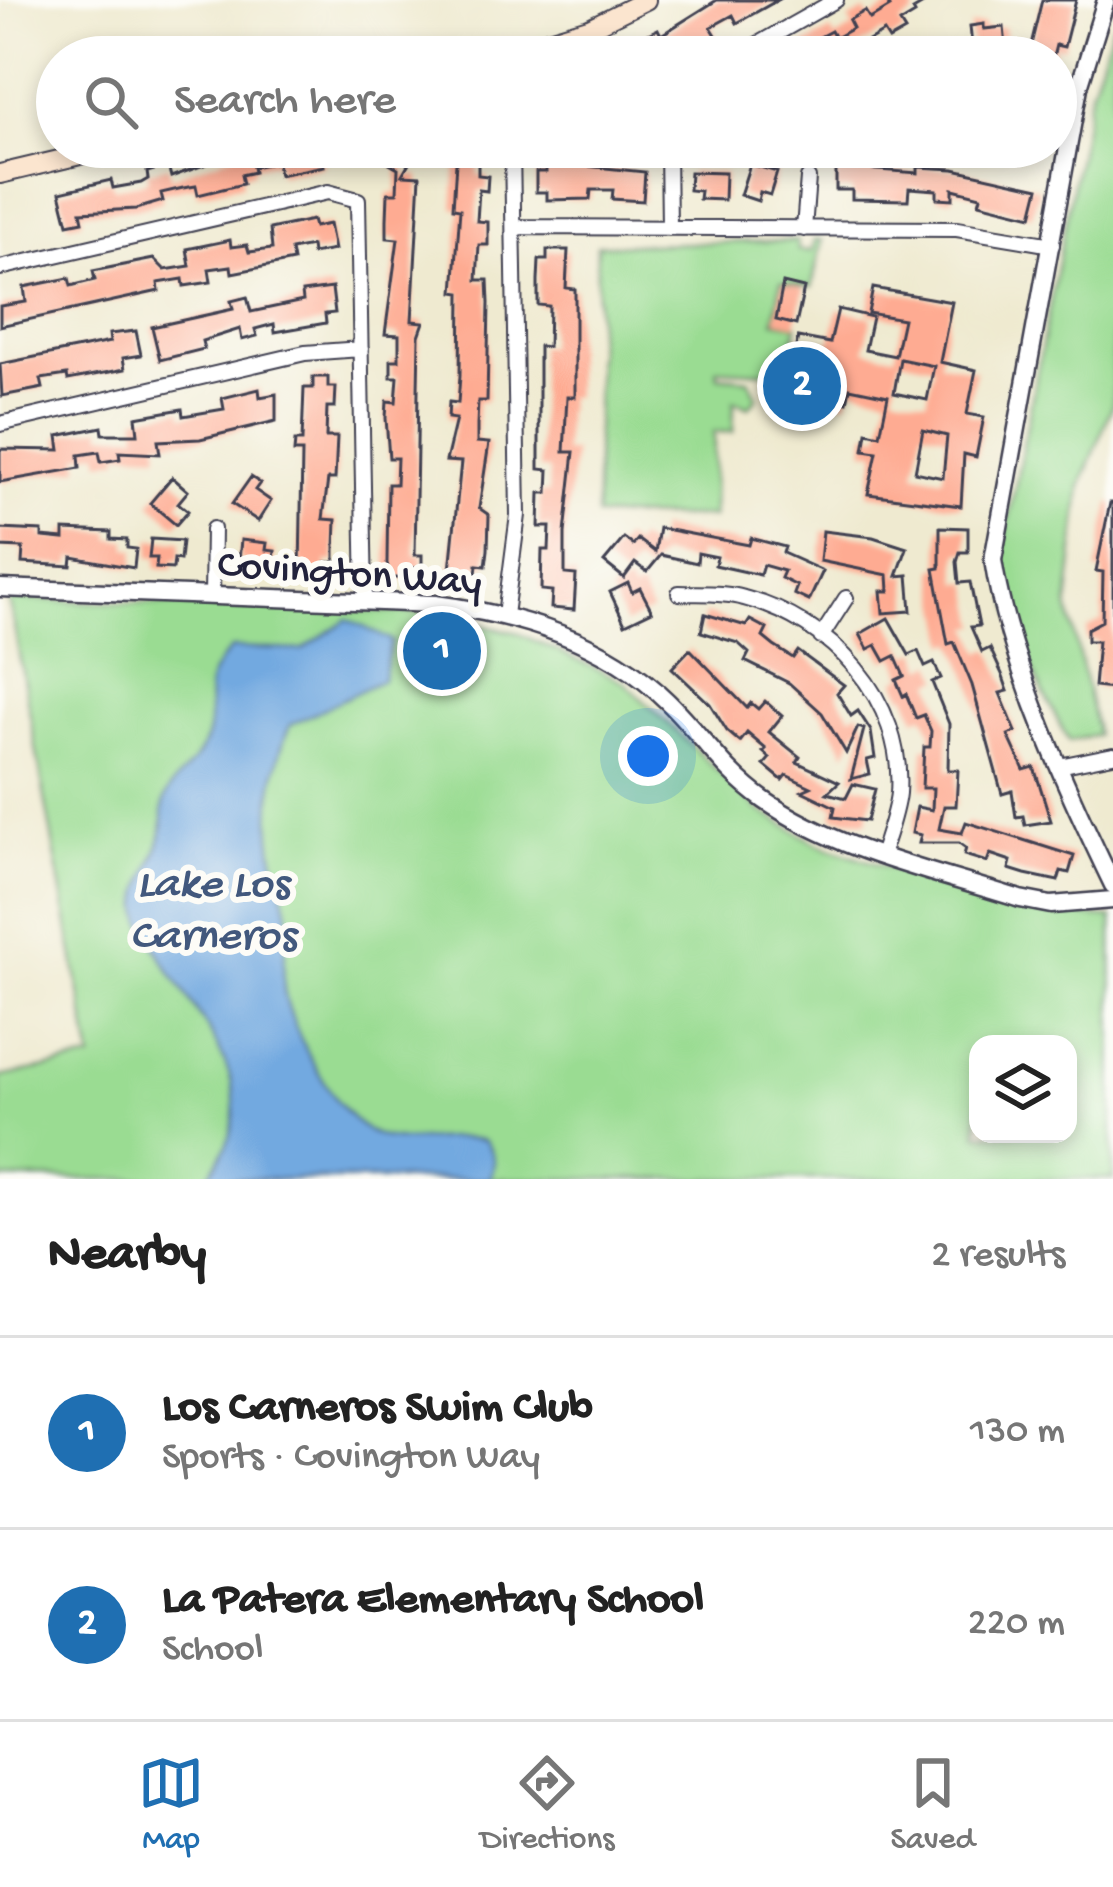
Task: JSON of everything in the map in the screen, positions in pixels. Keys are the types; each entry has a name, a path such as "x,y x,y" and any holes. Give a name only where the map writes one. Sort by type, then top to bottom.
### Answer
{"main road":[{"path":"564,36 646,0"},
{"path":"0,174 36,166"}],"street":[{"path":"772,36 836,0"},
{"path":"1077,99 1106,0"},
{"path":"505,616 518,514 513,168"},
{"path":"668,168 669,228"},
{"path":"1065,168 993,560 1000,606 1059,766 1113,885"},
{"path":"804,229 808,178"},
{"path":"0,268 353,189 358,200 365,601"},
{"path":"515,227 957,229 1052,245"},
{"path":"0,424 305,353 361,349"},
{"path":"212,596 213,529"},
{"name":"Covington Way","path":"0,588 365,601 505,616 604,652 633,670 764,800 826,836 1051,905 1113,900"},
{"path":"680,592 747,598 821,637 849,658 881,701 892,734 898,795 881,856"},
{"path":"821,637 846,598"},
{"path":"1059,766 1113,755"}],"green space":[{"path":"1113,24 1113,404 1081,486 1068,606 1097,735 1069,741 1025,651 1010,604 1002,555 1090,94"},
{"path":"814,240 822,240 812,287 781,282 774,321 797,325 787,373 717,369 718,376 749,379 757,397 749,407 734,401 733,432 714,432 713,517 596,516 597,245 797,241 798,250 812,251"},
{"path":"9,599 420,613 515,632 623,681 759,810 820,845 1025,912 1112,918 1113,1179 0,1179 0,1077 92,1059"}],"water":[{"name":"Lake Los Carneros","path":"348,619 392,641 382,680 290,725 272,787 274,860 288,915 283,980 288,1006 317,1070 360,1125 374,1134 401,1140 484,1141 493,1155 493,1169 489,1179 205,1179 225,1149 234,1121 234,1093 214,1039 155,946 141,914 140,899 161,837 164,803 202,748 208,733 212,676 232,648 302,650"}],"building":[{"path":"717,0 778,0 737,23 733,15 711,27 714,36 649,36 648,34 658,29 661,35"},
{"path":"886,0 930,0 900,23 905,31 896,36 884,32 839,36 853,28 849,20 865,11 870,19 890,7"},
{"path":"1042,0 1076,0 1067,36 1033,36"},
{"path":"970,26 1004,27 1005,36 971,36"},
{"path":"161,168 169,168 171,177 196,168 253,168 254,172 241,175 243,184 198,195 196,186 161,193 163,201 136,209 81,212 83,221 68,224 60,192 111,180 113,188 141,183 148,179 147,172"},
{"path":"278,168 314,168 279,175"},
{"path":"398,168 406,168 402,175 420,176 412,321 424,322 419,336 415,555 422,555 422,568 414,568 414,578 391,578 387,564 388,484 396,484 397,458 389,458 386,418 387,401 396,402 398,377 391,377 391,360 399,360 399,335 385,334 398,239 387,238 387,220 388,193 397,193"},
{"path":"456,168 478,168 478,175 488,176 487,191 479,190 477,221 488,222 488,245 479,245 477,280 488,280 489,303 487,401 478,401 477,442 489,443 479,508 489,515 488,550 486,566 477,565 475,583 449,580 461,462 446,461 456,419 448,418 449,402 458,403 460,376 461,293 454,292 460,209 453,208"},
{"path":"546,168 605,168 645,172 643,201 612,199 613,190 591,190 590,199 547,200 547,192 536,192 536,172 546,172"},
{"path":"749,168 777,172 770,195 760,192 758,201 740,195"},
{"path":"836,168 918,173 918,168 954,169 1039,188 1032,216 979,203 981,196 953,189 953,199 937,198 937,190 909,188 908,200 852,199 852,190 836,190"},
{"path":"690,172 725,173 724,200 699,199 700,191 689,190"},
{"path":"312,220 314,227 329,224 334,250 312,254 311,246 291,250 293,261 232,273 231,266 209,269 211,282 158,283 159,291 0,326 0,306 26,302 24,287 69,278 71,286 95,280 93,271 154,259 165,270 190,266 187,249 230,240 231,247 247,245 249,252 272,249 270,229"},
{"path":"547,250 568,250 566,288 575,289 575,397 567,397 564,452 574,452 565,574 576,575 574,610 551,608 552,591 541,590 542,550 549,550 550,527 539,527 540,493 548,493 549,470 539,469 539,346 548,347 549,306 538,305 538,281 539,260 547,260"},
{"path":"783,283 804,288 796,325 776,320"},
{"path":"332,288 335,313 325,314 326,323 275,332 274,324 255,329 257,336 242,340 240,329 202,341 204,349 160,360 152,327 233,309 231,301 247,297 251,312 303,301 302,292"},
{"path":"873,288 952,302 940,362 976,370 967,414 984,417 976,457 964,454 961,506 868,494 877,452 864,450 867,432 880,435 888,396 850,388 847,402 826,398 828,386 789,378 798,337 830,343 838,309 872,317 865,350 895,356 903,319 868,313","holes":["900,359 934,366 927,400 894,393","923,430 947,436 943,478 915,472"]},
{"path":"136,331 141,355 123,358 125,369 68,380 67,375 41,379 43,388 2,396 0,364 110,342 109,334"},
{"path":"313,377 328,377 328,387 336,387 335,407 327,407 326,437 337,437 335,479 328,479 323,519 336,520 335,562 326,562 326,575 300,574 302,452 294,452 295,441 302,441 304,388 313,388"},
{"path":"259,389 260,397 276,394 276,421 200,439 158,441 160,454 119,452 120,459 101,462 99,452 79,455 80,468 0,482 0,449 60,450 58,436 102,427 103,434 138,434 136,417 182,409 183,416 224,409 222,398"},
{"path":"172,477 188,491 178,503 188,511 176,525 150,503"},
{"path":"251,477 260,483 255,490 271,501 258,521 232,504"},
{"path":"1110,503 1113,689 1094,687 1098,641 1087,641 1087,629 1102,621 1103,572 1096,571"},
{"path":"940,527 968,528 968,552 960,552 957,562 959,583 970,582 979,626 971,627 982,652 990,648 1002,674 1008,691 1000,693 1016,732 1008,735 1024,770 1034,767 1051,821 1025,825 1023,816 1016,817 1012,791 1002,794 972,685 954,642 948,644 934,569 940,568"},
{"path":"659,528 749,545 751,538 785,547 783,553 823,571 809,601 794,594 797,586 781,578 784,571 763,565 760,575 715,565 717,557 698,553 697,563 661,555 647,572 635,563 624,578 604,562 624,538 633,545 638,539 655,552"},
{"path":"0,529 42,531 42,537 64,539 64,530 111,532 111,539 127,540 127,548 136,549 134,568 72,557 71,566 22,563 23,548 0,547"},
{"path":"823,531 873,537 907,548 897,576 908,575 911,611 883,613 881,591 889,591 888,575 820,561"},
{"path":"151,539 182,541 180,560 174,559 173,569 156,568 157,558 149,558"},
{"path":"241,540 267,543 266,550 275,551 272,574 247,571 249,561 239,560"},
{"path":"628,583 632,592 640,588 652,611 625,624 610,592"},
{"path":"705,614 746,626 750,620 767,629 763,637 774,646 793,658 798,651 844,685 837,693 851,716 858,711 871,731 875,758 867,760 870,774 851,779 864,729 858,727 846,753 822,713 789,683 745,661 749,653 738,643 701,632"},
{"path":"888,618 909,655 918,651 925,667 934,663 941,678 932,682 949,724 948,770 958,770 956,806 944,806 939,829 962,833 966,822 1074,856 1069,873 1061,871 1058,881 1009,869 1011,861 990,854 987,862 964,855 966,848 959,843 919,843 921,835 912,833 917,807 932,810 933,788 922,788 924,747 930,747 931,731 924,715 916,718 906,694 903,696 896,680 904,676 895,656 885,661 876,645 868,649 860,634"},
{"path":"690,649 747,708 751,703 758,709 765,701 782,716 769,732 800,757 797,762 839,782 827,793 846,798 853,784 875,789 867,821 833,817 835,807 802,791 811,787 786,775 782,780 764,765 770,758 763,752 766,749 747,733 740,742 727,731 710,704 672,668"}],"place":[{"name":"La Patera Elementary School","path":"802,386"},
{"name":"Los Carneros Swim Club","path":"442,651"}]}
